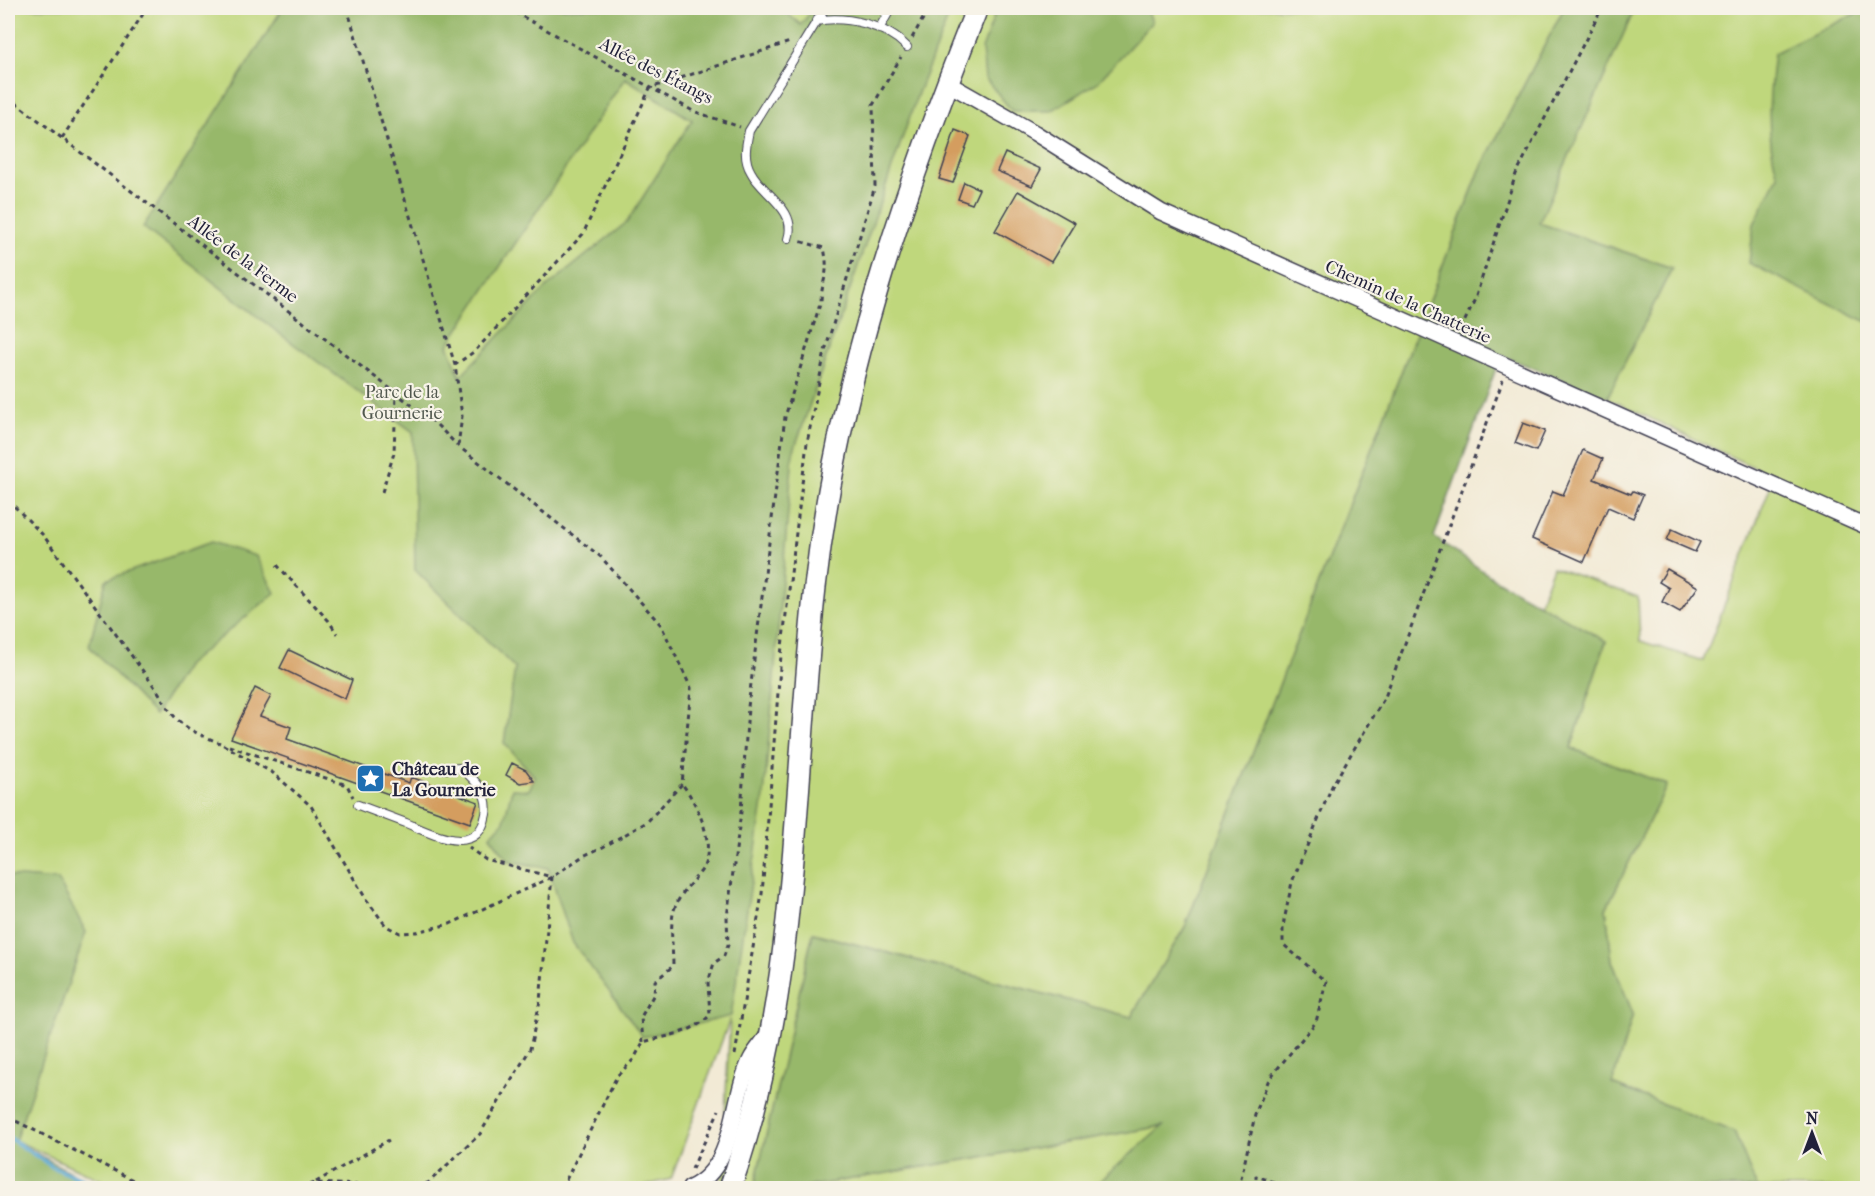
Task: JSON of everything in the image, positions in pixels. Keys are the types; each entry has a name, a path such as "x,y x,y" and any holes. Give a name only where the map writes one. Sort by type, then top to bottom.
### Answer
{"main road":[{"path":"730,1188 770,1032 788,907 815,586 831,476 855,363 884,261 947,83 977,8"}],"street":[{"name":"Chemin de la Chatterie","path":"947,83 1026,128 1161,212 1454,345 1868,527"},
{"path":"690,1188 700,1184 719,1163 751,1060 770,1032"}],"lane":[{"path":"788,239 789,223 776,198 751,173 745,153 749,130 825,8"},
{"path":"879,29 891,8"},
{"path":"816,21 831,18 879,29 892,34 907,47"},
{"path":"358,805 447,840 457,840 480,831 487,810 484,792 461,768 446,769"}],"path":[{"path":"62,138 147,8"},
{"path":"347,8 455,365 462,416 458,446"},
{"name":"Allée des Étangs","path":"507,8 693,111 749,130"},
{"path":"907,47 929,8"},
{"path":"1454,345 1475,299 1516,174 1602,8"},
{"path":"455,365 475,351 584,234 650,88 806,38"},
{"name":"Allée de la Ferme","path":"8,97 396,392 434,422 458,446 602,557 661,625 692,688 682,784"},
{"path":"643,1042 702,1023 710,1015 708,983 714,963 724,956 728,945 727,917 741,812 748,707 785,417 821,301 822,290 827,281 828,266 824,248 814,243 788,239"},
{"path":"1239,1188 1248,1143 1269,1079 1316,1022 1326,982 1283,944 1283,926 1292,882 1332,786 1384,697 1507,368"},
{"path":"382,492 394,453 396,392"},
{"path":"8,500 43,535 159,693 171,714 186,729 220,743 347,785 358,805"},
{"path":"277,565 329,621 337,634"},
{"path":"220,743 273,773 311,806 366,899 386,926 400,933 416,932 450,924 552,877 583,856 647,822 682,784 699,814 708,856 702,870 684,890 673,914 673,966 655,981 654,994 641,1017 643,1042 634,1059 617,1076 562,1188"},
{"path":"457,840 486,860 552,877"},
{"path":"314,1183 408,1187 428,1183 480,1134 530,1049 540,1001 552,877"},
{"path":"8,1117 149,1188"},
{"path":"301,1188 314,1183 389,1140"},
{"path":"1256,1188 1256,1176 1292,1188"}],"green space":[{"name":"Parc de la Gournerie","path":"8,8 1564,8 1480,170 1185,927 1131,1017 813,933 754,1188 721,1188 730,1019 671,1179 636,1188 118,1188 8,1137"},
{"path":"283,8 781,8 801,25 813,8 952,8 918,93 793,453 764,796 731,1016 643,1037 573,943 548,868 509,861 490,836 504,821 512,789 529,790 535,777 504,743 515,668 415,570 413,432 280,334 143,227","holes":["625,78 692,120 627,222 547,287 460,376 448,345"]},
{"path":"997,8 1147,8 1152,22 1098,82 1051,111 1012,111 985,78 982,49"},
{"path":"1564,8 1635,8 1539,223 1672,268 1607,398 1501,355 1434,537 1496,580 1606,641 1571,748 1667,785 1606,909 1612,961 1633,1014 1612,1084 1734,1132 1757,1188 1092,1188 1163,1126 799,1188 754,1188 813,933 1131,1017 1185,927 1480,170"},
{"path":"1635,8 1867,8 1867,1188 1757,1188 1734,1132 1612,1084 1633,1014 1612,961 1606,909 1667,785 1571,748 1606,641 1539,604 1553,567 1638,597 1640,641 1703,661 1774,477 1607,398 1672,268 1539,223"},
{"path":"1867,8 1867,322 1749,263 1754,224 1778,176 1770,130 1774,53"},
{"path":"211,542 256,556 275,593 187,665 155,715 89,646 106,580"},
{"path":"8,876 58,880 86,932 15,1141 98,1188 8,1188"},
{"path":"1164,1126 1092,1188 799,1188"}],"building":[{"path":"955,130 970,136 953,183 939,179"},
{"path":"1005,153 1041,169 1032,186 997,171"},
{"path":"964,182 979,189 972,204 958,199"},
{"path":"1018,191 1075,223 1051,262 995,231"},
{"path":"1523,423 1545,431 1536,451 1515,443"},
{"path":"1583,450 1603,459 1594,479 1631,494 1633,491 1643,495 1633,518 1608,507 1584,562 1532,539 1553,491 1563,495"},
{"path":"1672,529 1700,542 1695,552 1667,540"},
{"path":"1667,569 1698,587 1680,612 1662,602 1669,588 1659,582"},
{"path":"289,650 352,680 345,699 280,668"},
{"name":"Château de La Gournerie","path":"255,688 271,696 260,716 291,727 287,739 409,783 411,777 478,802 470,823 231,738"},
{"path":"512,763 526,770 534,781 520,783 506,775"}],"waterway":[{"path":"8,1137 53,1167 101,1188"}],"place":[{"name":"Château de La Gournerie","path":"371,779"}]}
